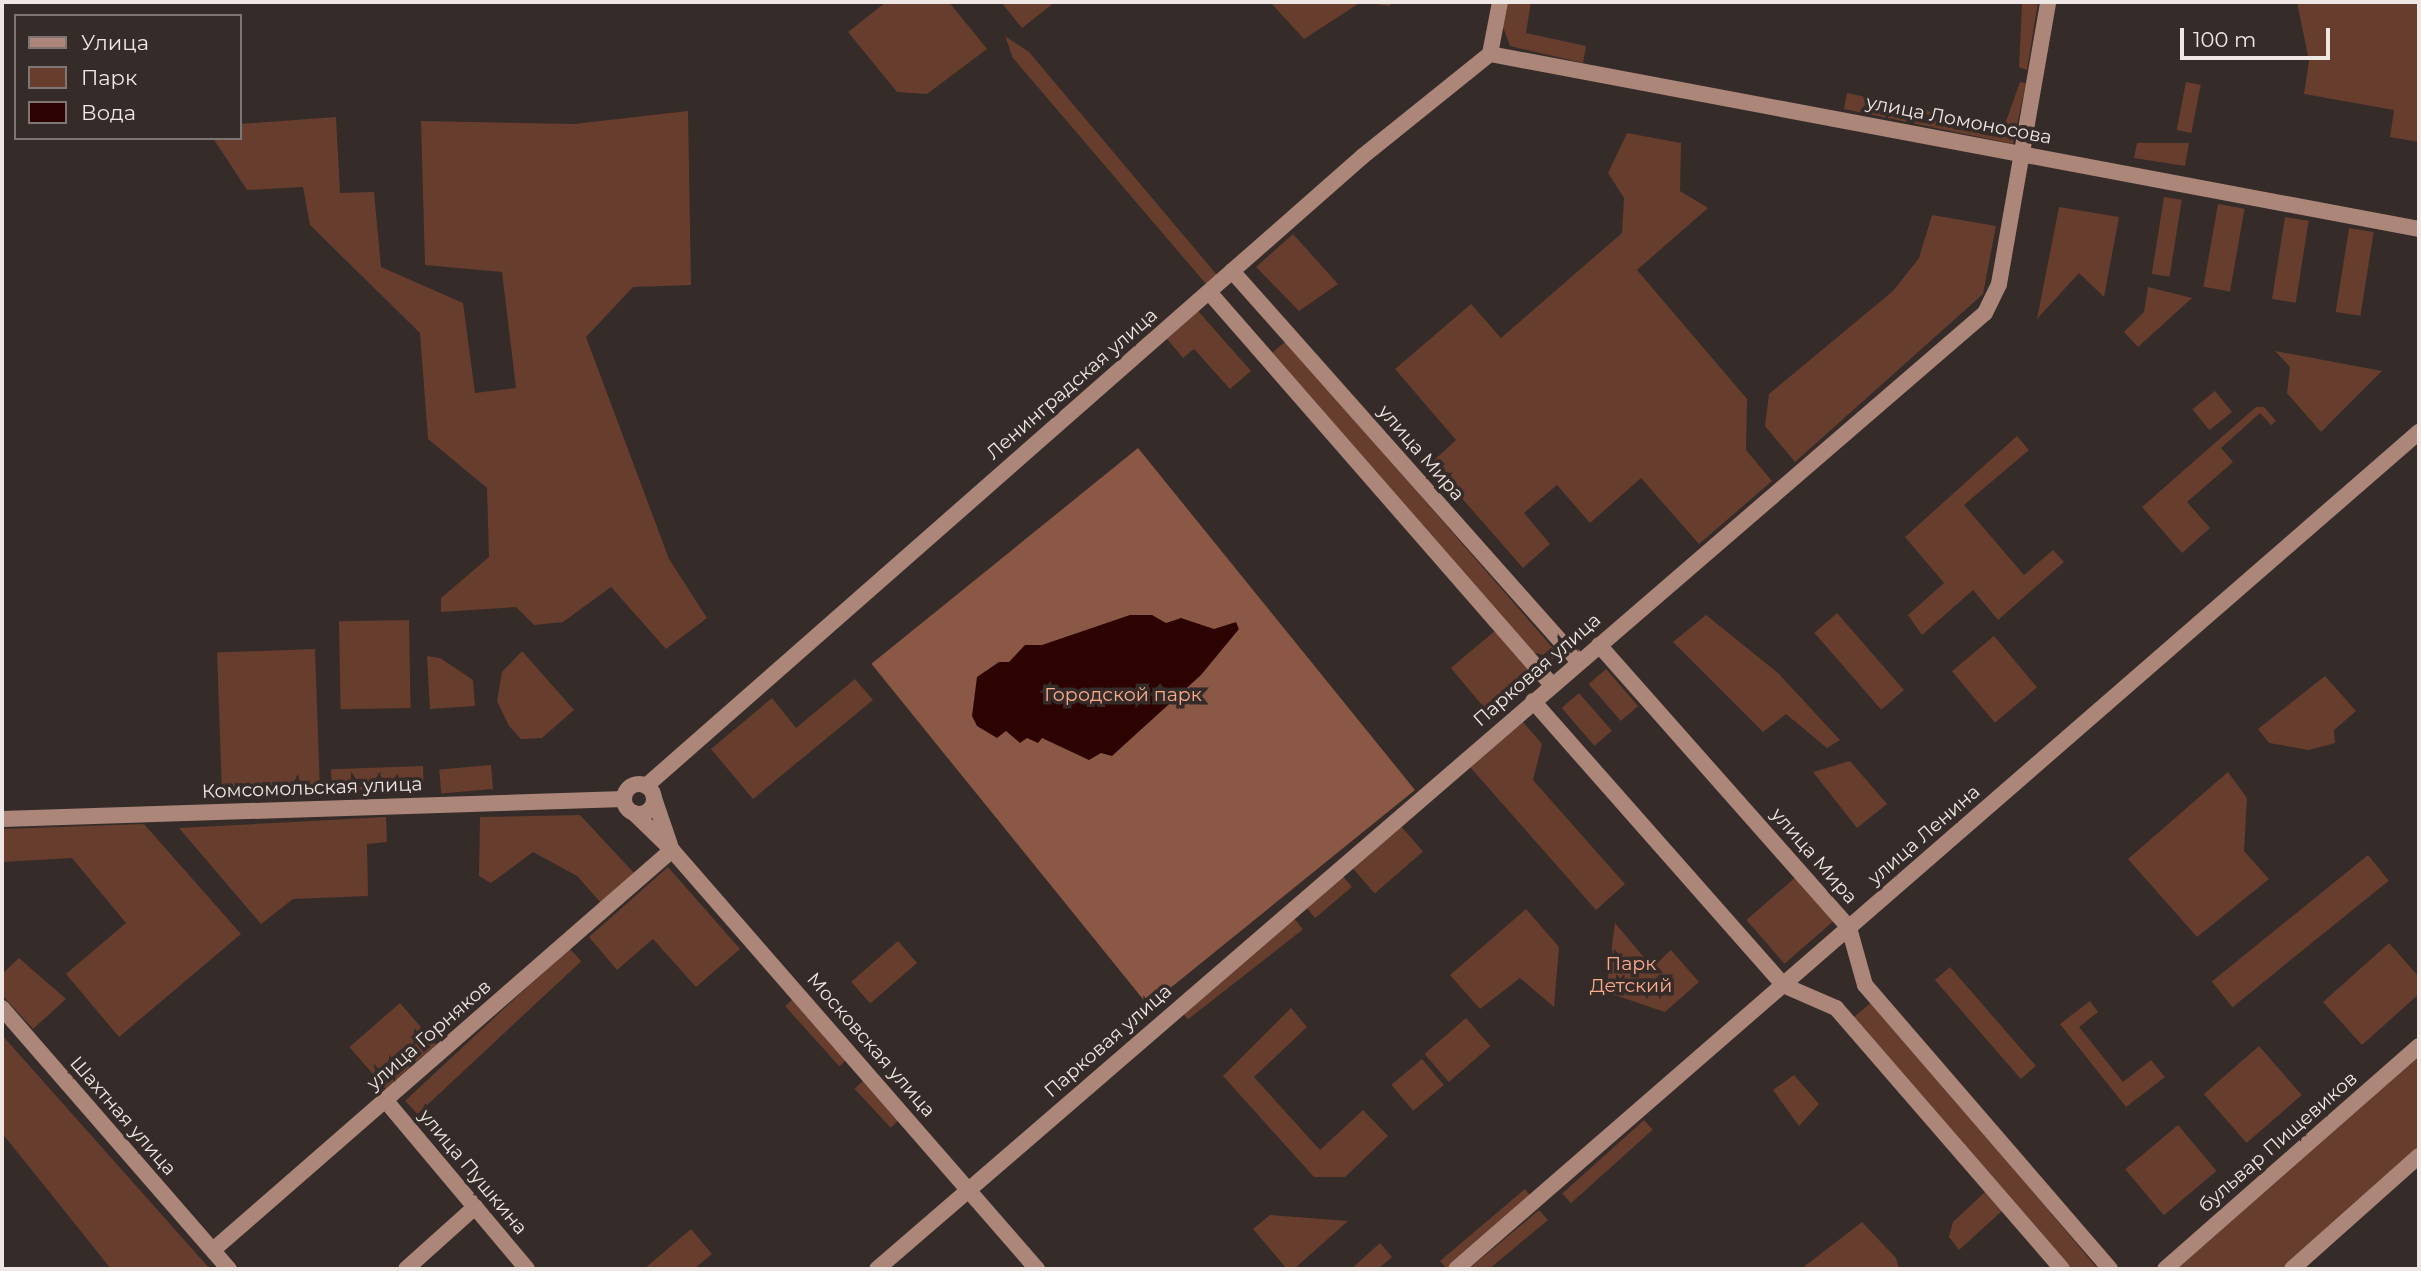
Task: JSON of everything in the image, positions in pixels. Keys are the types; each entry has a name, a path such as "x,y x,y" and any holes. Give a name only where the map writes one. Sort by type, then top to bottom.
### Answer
{"main road":[{"path":"1490,54 1500,2"},
{"name":"Парковая улица","path":"877,1269 1985,313 1999,284 2048,2"},
{"name":"улица Ломоносова","path":"1490,54 2419,229"},
{"name":"Ленинградская улица","path":"650,792 1363,156 1490,54"},
{"name":"улица Мира","path":"1233,271 1579,662"},
{"path":"1209,292 1552,684"},
{"name":"улица Ленина","path":"1455,1269 2419,432"},
{"name":"улица Мира","path":"1598,645 1849,928 1865,985 2110,1269"},
{"path":"1533,701 1783,985 1836,1008 2062,1269"},
{"path":"624,799 632,786 650,792 646,812 634,813"},
{"name":"Московская улица","path":"650,792 672,850"},
{"name":"Московская улица","path":"624,799 970,1189 1037,1269"},
{"name":"Комсомольская улица","path":"2,819 624,799"},
{"name":"улица Горняков","path":"213,1250 672,850"},
{"name":"Шахтная улица","path":"2,1008 229,1269"},
{"name":"бульвар Пищевиков","path":"2165,1269 2419,1046"},
{"name":"улица Пушкина","path":"386,1101 527,1269"},
{"path":"2292,1269 2419,1156"},
{"path":"406,1269 475,1208"}],"green space":[{"path":"886,2 949,2 987,49 927,94 897,92 848,32"},
{"path":"1001,2 1055,2 1022,28"},
{"path":"1270,2 1361,2 1304,39"},
{"path":"1361,2 1391,2 1390,6"},
{"path":"1508,2 1531,2 1526,33 1586,46 1583,63 1510,46 1503,27"},
{"path":"2014,2 2038,2 2027,70 2019,67 2022,4"},
{"path":"2297,2 2419,2 2419,142 2390,137 2394,110 2304,94 2309,61"},
{"path":"1005,36 1029,52 1217,275 1206,284 1013,58"},
{"path":"2020,82 2026,83 2013,144 1844,109 1847,93 2004,127"},
{"path":"2186,82 2201,85 2191,133 2177,130"},
{"path":"688,111 691,285 633,287 586,337 669,559 707,618 666,649 611,587 563,622 534,625 516,607 441,612 441,598 489,557 487,488 428,439 420,333 310,225 303,187 247,190 214,140 242,140 242,124 336,117 340,193 374,192 381,267 463,303 475,393 516,388 502,272 425,265 421,121 574,124"},
{"path":"1627,133 1681,143 1680,191 1708,208 1637,270 1747,399 1746,450 1772,481 1699,544 1641,478 1590,523 1557,485 1524,513 1550,544 1523,568 1431,463 1456,440 1395,369 1471,304 1501,338 1622,233 1624,198 1608,173"},
{"path":"2137,143 2189,143 2185,166 2134,158"},
{"path":"2164,197 2182,200 2170,277 2152,274"},
{"path":"2218,204 2245,209 2230,291 2203,287"},
{"path":"2059,207 2119,217 2104,297 2079,273 2037,319"},
{"path":"1932,215 1996,226 1983,294 1795,462 1765,426 1769,394 1893,291 1919,258"},
{"path":"2285,217 2309,221 2296,303 2272,299"},
{"path":"2349,228 2374,232 2360,316 2336,312"},
{"path":"1293,234 1338,284 1299,311 1256,267"},
{"path":"2148,287 2192,298 2138,347 2124,332 2144,312"},
{"path":"1198,311 1251,371 1230,389 1194,349 1183,358 1167,339"},
{"path":"1286,341 1558,654 1545,666 1272,353"},
{"path":"2275,351 2382,371 2321,432 2287,393 2290,367"},
{"path":"2215,391 2232,412 2209,430 2192,409"},
{"path":"2256,407 2264,407 2276,421 2271,425 2260,413 2221,448 2233,462 2187,502 2210,528 2182,553 2142,507"},
{"path":"2017,436 2029,450 1964,505 2024,575 2053,550 2064,562 1998,620 1973,590 1922,635 1908,615 1944,583 1905,537"},
{"name":"Городской парк","path":"1138,448 1415,790 1148,1006 871,664"},
{"path":"1837,613 1904,690 1881,710 1814,633"},
{"path":"1706,615 1778,673 1840,740 1827,748 1786,714 1763,732 1673,642"},
{"path":"409,620 411,708 341,709 339,621"},
{"path":"1496,630 1538,680 1493,718 1451,668"},
{"path":"1994,636 2037,687 1995,723 1952,671"},
{"path":"315,649 320,796 222,799 217,652"},
{"path":"522,651 574,710 542,738 521,739 509,726 497,701 502,672"},
{"path":"427,656 440,658 473,680 475,706 430,709"},
{"path":"1606,669 1638,706 1621,721 1589,684"},
{"path":"2325,676 2356,711 2334,730 2335,743 2309,750 2269,743 2258,729"},
{"path":"855,679 873,700 753,799 711,749 772,698 796,728"},
{"path":"1579,693 1612,731 1594,746 1562,708"},
{"path":"1522,721 1542,744 1533,780 1625,884 1596,910 1470,767"},
{"path":"1850,761 1887,804 1857,828 1813,772"},
{"path":"491,765 493,789 441,793 439,770"},
{"path":"423,766 424,790 332,793 331,769"},
{"path":"2228,772 2247,798 2244,851 2269,879 2197,937 2128,859"},
{"path":"580,815 634,873 602,904 577,876 533,852 491,883 479,876 480,817"},
{"path":"386,817 387,842 367,844 368,896 293,899 261,924 179,828"},
{"path":"144,824 241,934 119,1037 66,974 126,923 72,858 2,862 2,829"},
{"path":"1400,825 1423,851 1375,893 1352,867"},
{"path":"2368,855 2389,881 2233,1007 2212,981"},
{"path":"668,867 740,949 696,987 653,939 617,970 589,937"},
{"path":"1341,874 1352,887 1315,918 1304,905"},
{"path":"1797,876 1835,920 1784,964 1746,920"},
{"path":"1526,909 1559,947 1554,1007 1520,978 1480,1009 1450,975"},
{"path":"1293,917 1303,930 1188,1019 1178,1007"},
{"name":"Парк Детский","path":"1615,923 1652,967 1671,950 1699,982 1665,1012 1606,992"},
{"path":"898,941 917,963 870,1004 851,982"},
{"path":"2389,943 2419,977 2419,994 2362,1045 2323,1002"},
{"path":"569,948 581,961 417,1114 405,1101"},
{"path":"19,958 66,999 33,1029 2,995 2,974"},
{"path":"1950,967 2036,1066 2021,1079 1935,980"},
{"path":"794,998 848,1058 839,1066 785,1006"},
{"path":"1873,1001 2098,1269 2064,1269 1853,1018"},
{"path":"2090,1001 2098,1012 2079,1027 2123,1082 2151,1060 2165,1077 2126,1107 2060,1024"},
{"path":"400,1003 436,1045 386,1088 349,1047"},
{"path":"1291,1008 1307,1027 1254,1077 1320,1150 1363,1110 1388,1136 1345,1177 1314,1177 1223,1076"},
{"path":"1466,1018 1490,1046 1449,1082 1424,1054"},
{"path":"2,1035 210,1269 111,1269 2,1133"},
{"path":"2259,1046 2302,1095 2247,1143 2204,1094"},
{"path":"2419,1051 2419,1150 2285,1269 2170,1269"},
{"path":"1422,1059 1444,1085 1413,1111 1391,1085"},
{"path":"1794,1075 1819,1104 1799,1126 1773,1090"},
{"path":"864,1080 900,1119 891,1128 854,1089"},
{"path":"1644,1120 1653,1130 1571,1203 1562,1194"},
{"path":"2178,1125 2217,1171 2164,1215 2125,1169"},
{"path":"1525,1189 1533,1199 1447,1269 1440,1261"},
{"path":"1985,1192 2002,1211 1959,1250 1949,1237 1953,1222"},
{"path":"1539,1210 1548,1220 1489,1269 1469,1269"},
{"path":"1270,1215 1348,1221 1294,1269 1287,1269 1253,1229"},
{"path":"1862,1222 1896,1258 1899,1269 1801,1269"},
{"path":"691,1229 712,1254 694,1269 644,1269"},
{"path":"1380,1243 1392,1257 1378,1269 1351,1269"}],"water":[{"path":"1130,615 1152,615 1166,623 1181,618 1214,629 1236,622 1239,629 1201,675 1112,756 1101,753 1089,760 1042,738 1038,743 1027,738 1020,743 1006,731 997,738 977,726 972,716 977,677 999,662 1009,662 1025,645 1042,645"}]}
